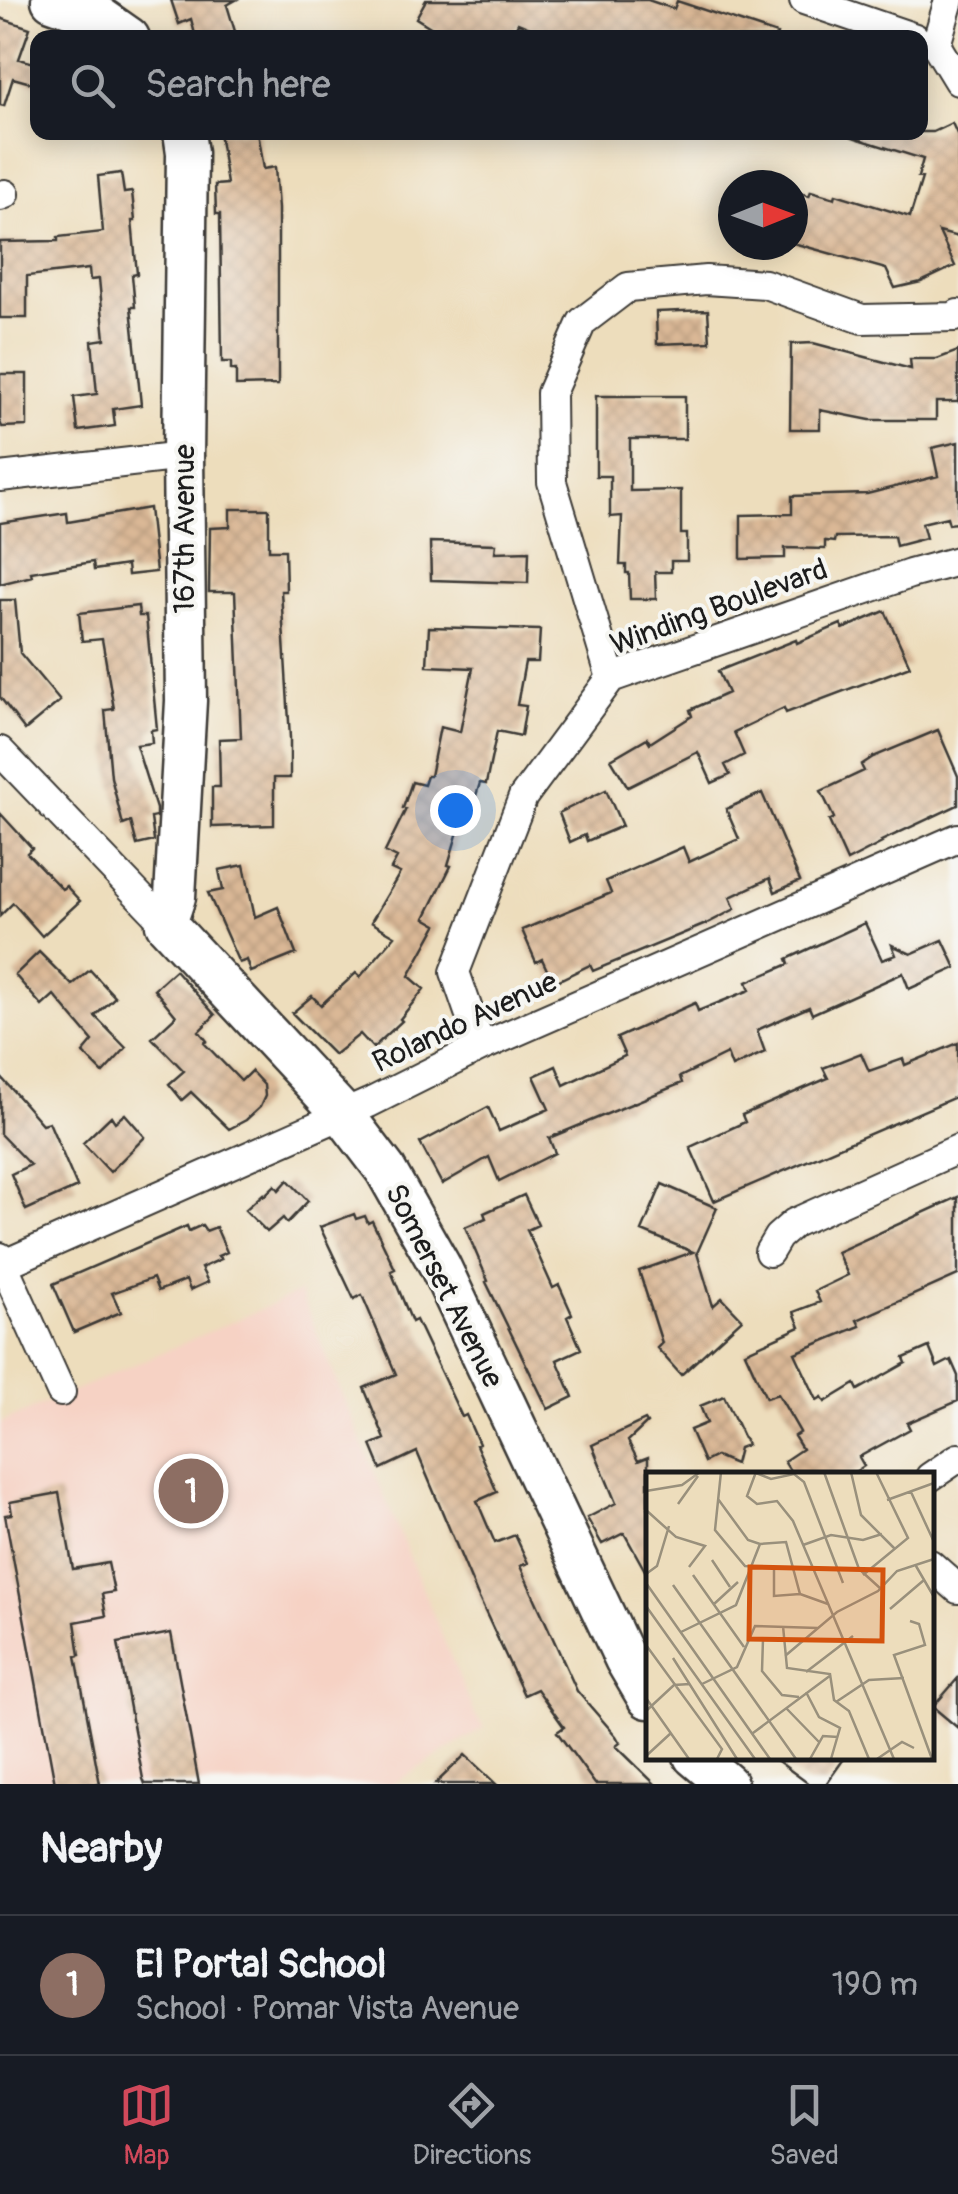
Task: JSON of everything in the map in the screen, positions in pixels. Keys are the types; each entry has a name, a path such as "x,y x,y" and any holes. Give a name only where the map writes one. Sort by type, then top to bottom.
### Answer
{"street":[{"path":"52,0 98,17 118,30"},
{"path":"804,0 893,30"},
{"path":"949,0 932,43 958,81"},
{"name":"167th Avenue","path":"166,924 175,897 186,701 185,140"},
{"path":"611,678 552,482 551,392 582,322 628,288 706,280 765,284 862,319 958,314"},
{"path":"0,477 183,456"},
{"name":"Winding Boulevard","path":"481,1047 455,972 523,797 611,678 910,574 958,561"},
{"name":"Somerset Avenue","path":"0,750 343,1114 384,1169 440,1266 592,1591 646,1694"},
{"name":"Rolando Avenue","path":"1,1263 958,838"},
{"path":"768,1252 794,1222 958,1150"},
{"path":"1,1263 61,1392"},
{"path":"933,1475 958,1458"},
{"path":"933,1567 958,1589"},
{"path":"698,1759 727,1784"}],"shaded area":[{"path":"300,1292 474,1713 484,1728 393,1784 0,1784 0,1423"}],"building":[{"path":"171,0 236,0 227,5 235,30 194,30 191,19 179,24"},
{"path":"426,0 648,0 674,9 677,1 765,30 535,30 518,23 514,30 435,30 416,18"},
{"path":"0,18 30,28 19,59 30,62 30,83 13,78 4,106 0,105"},
{"path":"952,123 958,136 958,237 939,232 955,266 921,282 895,288 886,269 808,247 811,191 835,198 836,194 910,217 922,178 918,177 923,159 862,140 928,140 928,132"},
{"path":"220,140 258,140 263,169 275,167 278,385 236,386 236,370 231,370 231,362 222,362 220,214 216,214 215,185 227,184"},
{"path":"121,173 124,193 132,192 135,221 137,274 132,275 135,307 131,307 141,405 113,409 115,426 78,431 74,397 97,394 92,341 105,339 99,279 90,280 89,269 27,276 27,318 0,318 0,242 58,241 58,237 103,232 98,176"},
{"path":"708,310 710,342 657,344 656,312"},
{"path":"813,343 911,369 910,359 937,359 958,351 958,402 936,402 936,420 870,420 820,410 820,429 790,429 791,344"},
{"path":"0,374 27,374 27,426 2,427"},
{"path":"596,396 685,396 685,439 630,439 630,491 681,490 681,534 687,534 687,561 671,561 671,572 655,572 656,599 630,599 629,573 626,565 620,565 622,516 610,517 610,476 596,476"},
{"path":"958,442 958,523 949,524 947,517 922,523 926,538 896,546 894,536 835,537 834,542 825,541 825,549 785,548 785,558 741,559 741,515 792,514 792,496 867,494 938,476 932,448"},
{"path":"149,508 156,572 128,575 127,565 94,570 93,562 31,572 32,576 0,584 0,523 67,513 68,522"},
{"path":"230,509 269,509 269,550 285,550 286,591 281,591 290,778 274,778 274,825 212,827 212,787 220,787 219,739 241,738 235,592 209,592 210,528 230,527"},
{"path":"430,542 496,544 495,552 529,551 528,583 431,580"},
{"path":"0,600 15,600 20,653 60,701 25,730 0,697"},
{"path":"138,606 139,616 146,616 157,729 151,730 152,743 136,745 156,809 156,817 151,818 154,841 137,845 131,822 123,825 111,777 105,710 114,709 102,639 82,641 79,613"},
{"path":"885,611 910,666 786,713 784,708 734,732 744,755 725,765 730,775 712,783 698,752 628,787 611,759 647,738 650,743 692,716 690,710 728,693 718,671"},
{"path":"429,627 540,630 538,662 525,662 517,705 526,706 521,736 497,731 486,784 480,783 469,818 466,817 457,835 448,865 451,866 425,918 437,925 409,976 424,989 402,1021 373,1048 360,1034 334,1055 292,1013 312,996 321,1005 356,973 360,977 395,936 371,922 400,873 391,869 397,858 385,852 406,809 403,808 412,782 424,785 430,776 440,727 460,732 473,668 427,666"},
{"path":"938,730 958,776 958,805 847,861 821,791 864,771 861,765 873,757"},
{"path":"606,790 622,826 587,841 585,835 570,842 559,813"},
{"path":"762,793 800,881 775,892 770,878 730,897 735,909 706,924 593,971 590,965 553,983 542,959 536,962 522,930 611,893 606,881 683,847 689,862 739,839 726,809"},
{"path":"0,813 32,848 27,853 62,889 66,886 80,901 42,936 13,903 0,916"},
{"path":"244,865 255,917 278,907 296,954 251,972 247,960 239,963 208,893 223,890 219,870"},
{"path":"865,923 882,960 896,955 892,945 911,954 943,940 956,968 909,989 903,973 812,1014 809,1007 757,1030 765,1052 732,1067 727,1054 680,1077 682,1083 549,1138 555,1153 499,1181 489,1157 442,1184 420,1143 488,1107 499,1131 549,1109 534,1076 556,1066 564,1085 625,1056 617,1038 695,1003 698,1011 750,990 747,982"},
{"path":"39,952 72,985 90,970 115,997 95,1016 126,1048 103,1073 83,1053 93,1041 54,995 42,1006 15,975"},
{"path":"175,970 215,1015 199,1031 207,1041 204,1043 241,1081 251,1071 264,1085 260,1107 229,1129 191,1092 182,1100 169,1084 184,1071 152,1038 176,1016 154,989"},
{"path":"958,1043 958,1096 714,1201 690,1147 745,1122 742,1115 828,1078 823,1068 861,1053 869,1071 903,1059 905,1065"},
{"path":"0,1076 42,1124 49,1122 77,1187 26,1210 11,1174 30,1165 0,1134"},
{"path":"125,1114 145,1137 110,1172 83,1143 111,1116 115,1122"},
{"path":"288,1180 308,1201 287,1223 283,1218 267,1232 245,1210 275,1185 279,1190"},
{"path":"662,1184 717,1208 697,1253 713,1306 722,1298 742,1319 681,1375 657,1348 662,1343 639,1271 693,1252 642,1231"},
{"path":"524,1195 538,1225 527,1230 553,1288 559,1285 581,1349 557,1360 573,1397 548,1409 486,1282 465,1227 486,1218 484,1213"},
{"path":"958,1197 958,1275 857,1320 860,1326 795,1353 817,1400 822,1397 825,1402 855,1384 858,1390 906,1363 904,1358 929,1347 937,1367 951,1360 958,1376 958,1401 907,1423 910,1429 859,1457 864,1466 855,1472 791,1472 784,1461 802,1449 794,1436 800,1432 778,1394 766,1398 745,1352 800,1327 794,1312 820,1302 815,1291 848,1275 837,1252"},
{"path":"354,1214 356,1219 365,1216 368,1223 372,1221 395,1269 391,1271 412,1322 416,1320 479,1444 476,1445 497,1492 477,1501 495,1543 515,1535 528,1563 520,1566 577,1691 616,1736 620,1743 616,1746 655,1784 595,1784 557,1732 564,1727 537,1689 524,1695 417,1452 381,1469 371,1445 385,1439 364,1388 396,1374 362,1295 354,1299 320,1227"},
{"path":"202,1225 206,1231 216,1227 227,1252 201,1268 208,1282 190,1290 186,1280 158,1291 153,1278 112,1293 121,1312 74,1332 53,1284 187,1226 189,1231"},
{"path":"724,1396 747,1445 739,1448 735,1464 716,1456 704,1462 690,1430 707,1423 700,1406"},
{"path":"645,1420 647,1423 628,1441 638,1461 648,1457 646,1572 624,1533 602,1544 587,1518 616,1503 592,1445"},
{"path":"59,1493 73,1569 108,1563 114,1592 102,1594 106,1616 75,1622 80,1655 76,1656 100,1784 55,1784 5,1515 12,1514 10,1502"},
{"path":"171,1633 199,1784 145,1784 143,1779 118,1643"},
{"path":"958,1678 958,1728 933,1707"},
{"path":"465,1755 496,1784 435,1784"},
{"path":"775,1759 844,1759 826,1784 809,1784"}],"place":[{"name":"El Portal School","path":"191,1491"}]}
